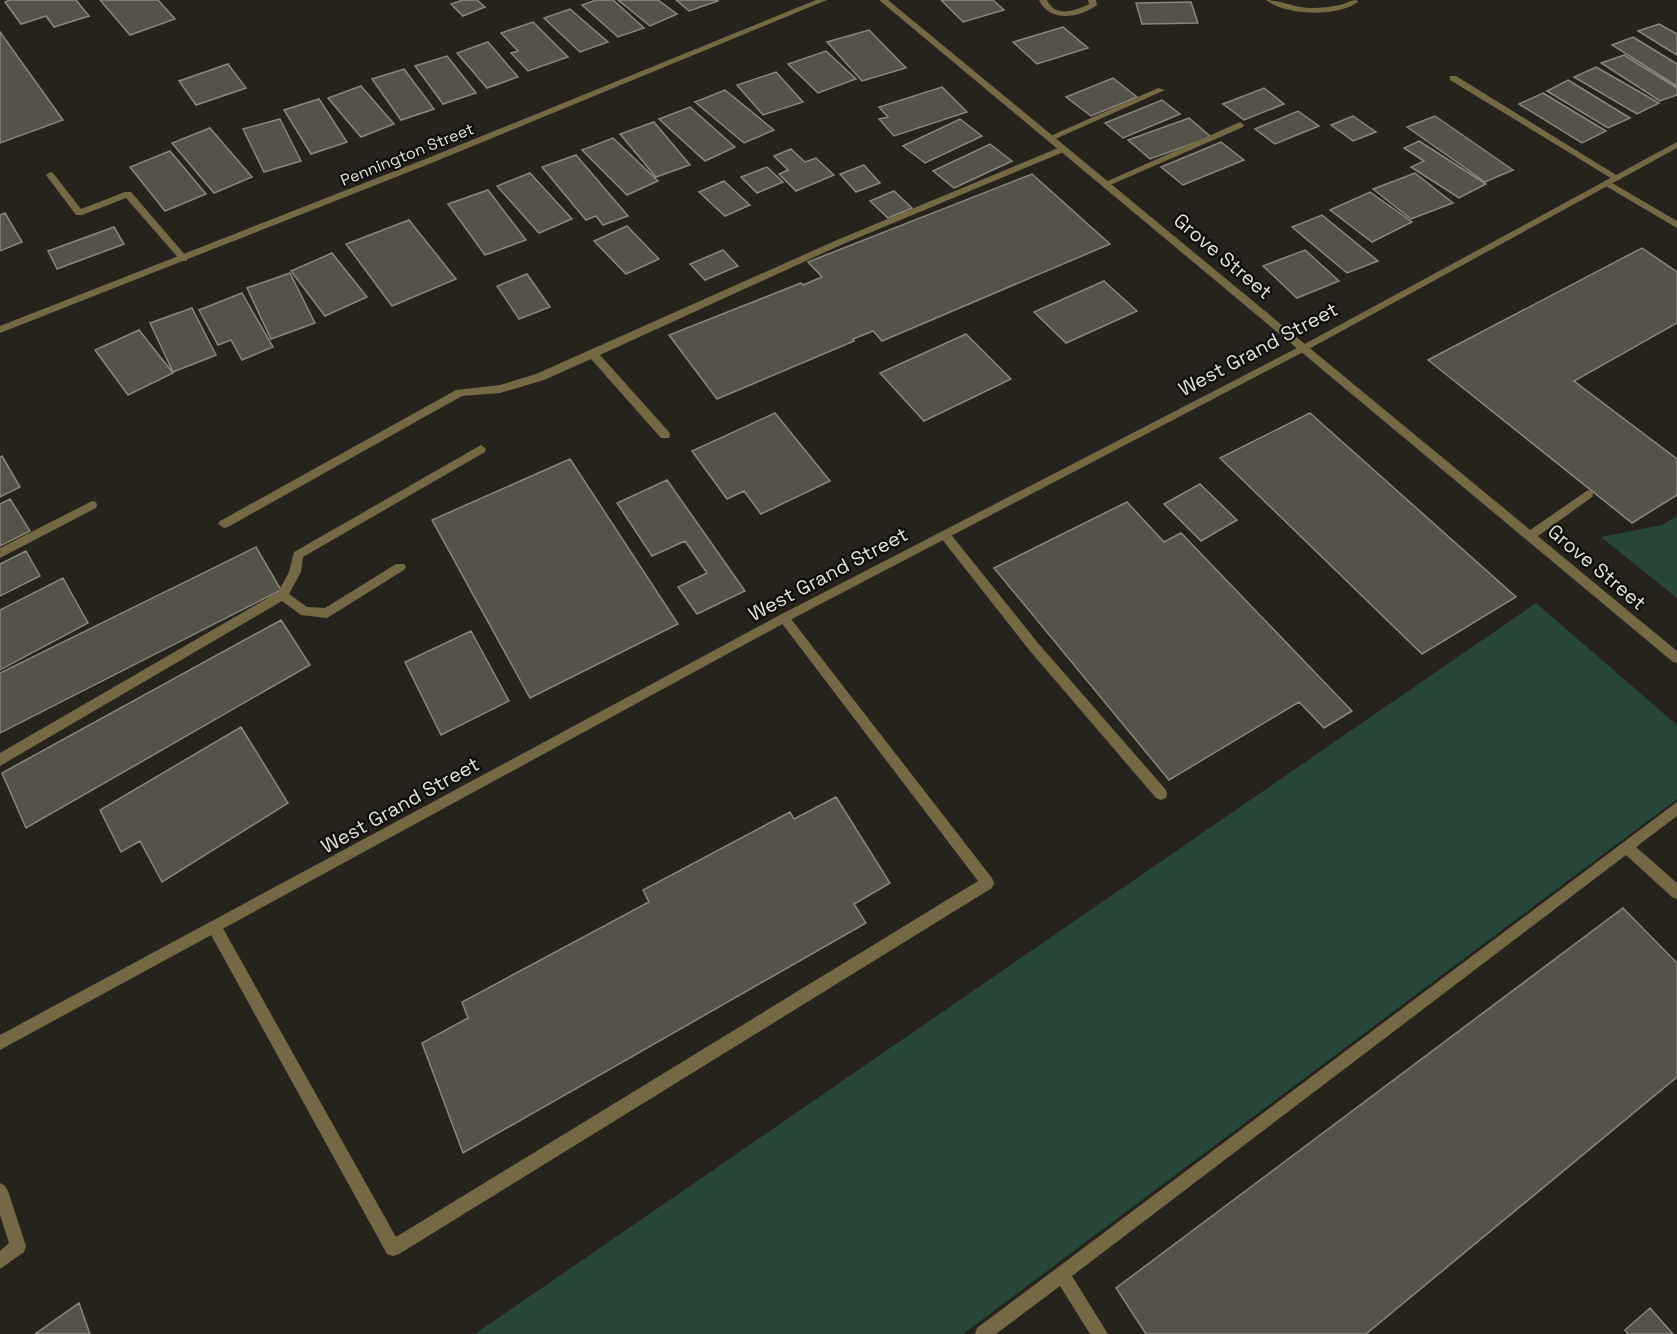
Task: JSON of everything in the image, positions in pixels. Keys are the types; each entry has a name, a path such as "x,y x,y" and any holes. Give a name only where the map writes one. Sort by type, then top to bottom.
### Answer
{"street":[{"name":"Pennington Street","path":"0,330 184,259 823,0"},
{"name":"Grove Street","path":"883,0 1677,658"},
{"path":"1043,0 1045,8 1050,12 1058,13 1082,11 1093,5 1092,0"},
{"path":"1270,0 1283,8 1339,9 1354,2 1353,0"},
{"path":"1453,78 1612,180 1677,225"},
{"path":"1050,138 1161,90"},
{"path":"1105,184 1240,125"},
{"name":"West Grand Street","path":"0,1043 784,618 1304,348 1677,145"},
{"path":"225,524 460,393 500,389 540,377 840,242 1063,149"},
{"path":"50,175 79,213 128,194 184,259"},
{"path":"593,354 665,435"},
{"path":"0,760 282,595 295,572 298,555 482,449"},
{"path":"1530,536 1588,494"},
{"path":"0,553 92,504"},
{"path":"945,534 1034,647 1161,794"},
{"path":"282,595 305,612 327,613 400,567"},
{"path":"215,928 393,1248 987,883 784,618"},
{"path":"983,1334 1677,808"},
{"path":"1627,847 1677,892"},
{"path":"0,1191 18,1246 0,1261"},
{"path":"1062,1275 1100,1334"}],"green space":[{"path":"1677,516 1677,598 1601,537 1662,525"},
{"path":"1536,603 1677,725 1677,799 963,1334 475,1334"}],"building":[{"path":"10,0 76,0 89,16 54,27 46,16 21,24 5,2"},
{"path":"100,0 158,0 175,19 130,35"},
{"path":"463,0 477,0 485,7 463,16 451,4"},
{"path":"596,0 613,0 644,28 618,37 582,5"},
{"path":"618,0 658,0 677,14 650,26"},
{"path":"676,0 717,0 718,1 689,11"},
{"path":"941,0 993,0 1004,10 963,22"},
{"path":"1191,2 1198,23 1142,24 1136,3"},
{"path":"570,9 608,42 580,52 544,18"},
{"path":"533,22 568,57 528,71 511,53 518,51 501,33"},
{"path":"1659,24 1677,34 1677,55 1638,31"},
{"path":"1063,27 1088,48 1037,64 1013,42"},
{"path":"869,30 906,68 862,81 827,42"},
{"path":"0,32 63,120 0,143"},
{"path":"1633,37 1677,64 1677,86 1612,45"},
{"path":"488,42 518,77 487,88 457,53"},
{"path":"826,51 856,79 818,93 788,64"},
{"path":"1624,55 1677,88 1677,95 1660,101 1601,63"},
{"path":"447,56 476,93 443,104 415,66"},
{"path":"228,64 246,88 196,105 179,81"},
{"path":"1596,67 1659,103 1637,114 1574,77"},
{"path":"404,69 434,109 401,120 372,79"},
{"path":"776,72 803,102 763,115 737,85"},
{"path":"1113,78 1137,97 1091,116 1066,97"},
{"path":"1568,80 1630,118 1608,128 1547,91"},
{"path":"361,86 394,124 361,137 328,98"},
{"path":"942,87 967,112 894,136 879,119 888,117 879,107"},
{"path":"1264,88 1284,104 1244,120 1223,104"},
{"path":"725,90 774,130 744,143 695,102"},
{"path":"1543,93 1606,131 1582,143 1519,104"},
{"path":"319,99 347,142 311,154 284,110"},
{"path":"1162,100 1180,114 1123,138 1105,123"},
{"path":"690,107 735,147 705,161 659,119"},
{"path":"1298,111 1319,126 1275,144 1255,129"},
{"path":"1353,116 1376,132 1353,141 1331,125"},
{"path":"1435,116 1513,170 1485,182 1407,127"},
{"path":"1189,118 1211,137 1150,159 1128,140"},
{"path":"280,119 301,161 264,172 243,129"},
{"path":"960,119 982,136 925,163 903,146"},
{"path":"654,122 690,165 656,177 620,134"},
{"path":"210,128 252,177 214,193 172,143"},
{"path":"613,138 658,181 627,195 582,150"},
{"path":"1419,141 1486,184 1459,198 1411,167 1424,161 1404,148"},
{"path":"1221,142 1244,160 1183,185 1161,167"},
{"path":"990,144 1012,161 954,188 933,171"},
{"path":"791,149 805,162 816,158 834,175 796,191 779,174 788,170 774,156"},
{"path":"170,151 206,194 165,211 130,167"},
{"path":"576,155 628,216 603,225 596,216 586,220 542,167"},
{"path":"864,165 880,183 856,192 840,174"},
{"path":"767,167 783,182 757,193 741,177"},
{"path":"530,173 572,219 539,233 497,186"},
{"path":"1415,173 1453,203 1411,219 1373,189"},
{"path":"1032,174 1110,244 882,341 873,331 717,399 669,335 801,283 803,285 822,277 808,262"},
{"path":"724,181 750,205 725,216 699,192"},
{"path":"488,190 526,240 485,255 448,204"},
{"path":"894,191 912,208 888,218 870,201"},
{"path":"1370,192 1412,222 1372,242 1330,210"},
{"path":"5,213 22,242 0,251 0,215"},
{"path":"1322,215 1378,261 1347,273 1292,227"},
{"path":"409,220 456,279 392,306 346,244"},
{"path":"627,226 659,259 626,274 594,241"},
{"path":"114,227 124,244 57,269 48,251"},
{"path":"1642,248 1677,272 1677,323 1574,381 1677,459 1677,495 1632,523 1428,360"},
{"path":"723,250 738,266 705,280 690,264"},
{"path":"1305,250 1339,281 1297,298 1263,266"},
{"path":"332,253 367,297 325,316 291,271"},
{"path":"290,273 315,323 271,339 247,288"},
{"path":"527,274 550,307 519,319 497,286"},
{"path":"1104,281 1137,311 1066,343 1034,312"},
{"path":"242,293 273,347 242,360 231,340 218,345 199,310"},
{"path":"192,308 216,355 173,372 150,323"},
{"path":"139,330 173,373 128,395 95,350"},
{"path":"966,334 1011,379 924,421 880,373"},
{"path":"775,413 830,481 761,514 744,491 727,499 692,451"},
{"path":"1310,413 1516,597 1422,654 1220,458"},
{"path":"2,456 20,487 0,497 0,457"},
{"path":"570,459 678,624 530,698 432,520"},
{"path":"667,480 745,591 697,614 678,587 707,573 685,541 652,556 617,503"},
{"path":"1200,484 1237,520 1201,541 1164,504"},
{"path":"10,499 30,531 0,546 0,504"},
{"path":"1127,502 1164,542 1181,533 1352,711 1324,728 1299,702 1169,780 994,568"},
{"path":"256,547 281,590 0,733 0,673"},
{"path":"26,551 40,576 0,596 0,564"},
{"path":"63,578 88,623 0,670 0,610"},
{"path":"281,620 310,665 26,828 2,773"},
{"path":"471,631 509,701 441,735 405,662"},
{"path":"241,727 288,803 162,882 140,841 121,852 100,810"},
{"path":"836,797 890,883 854,904 866,923 463,1153 422,1043 468,1018 462,1002 649,902 643,890 790,812 794,819"},
{"path":"1623,908 1677,963 1677,1077 1366,1334 1146,1334 1116,1288"},
{"path":"79,1303 90,1334 35,1334"},
{"path":"1650,1308 1673,1334 1628,1334 1625,1330"}]}
